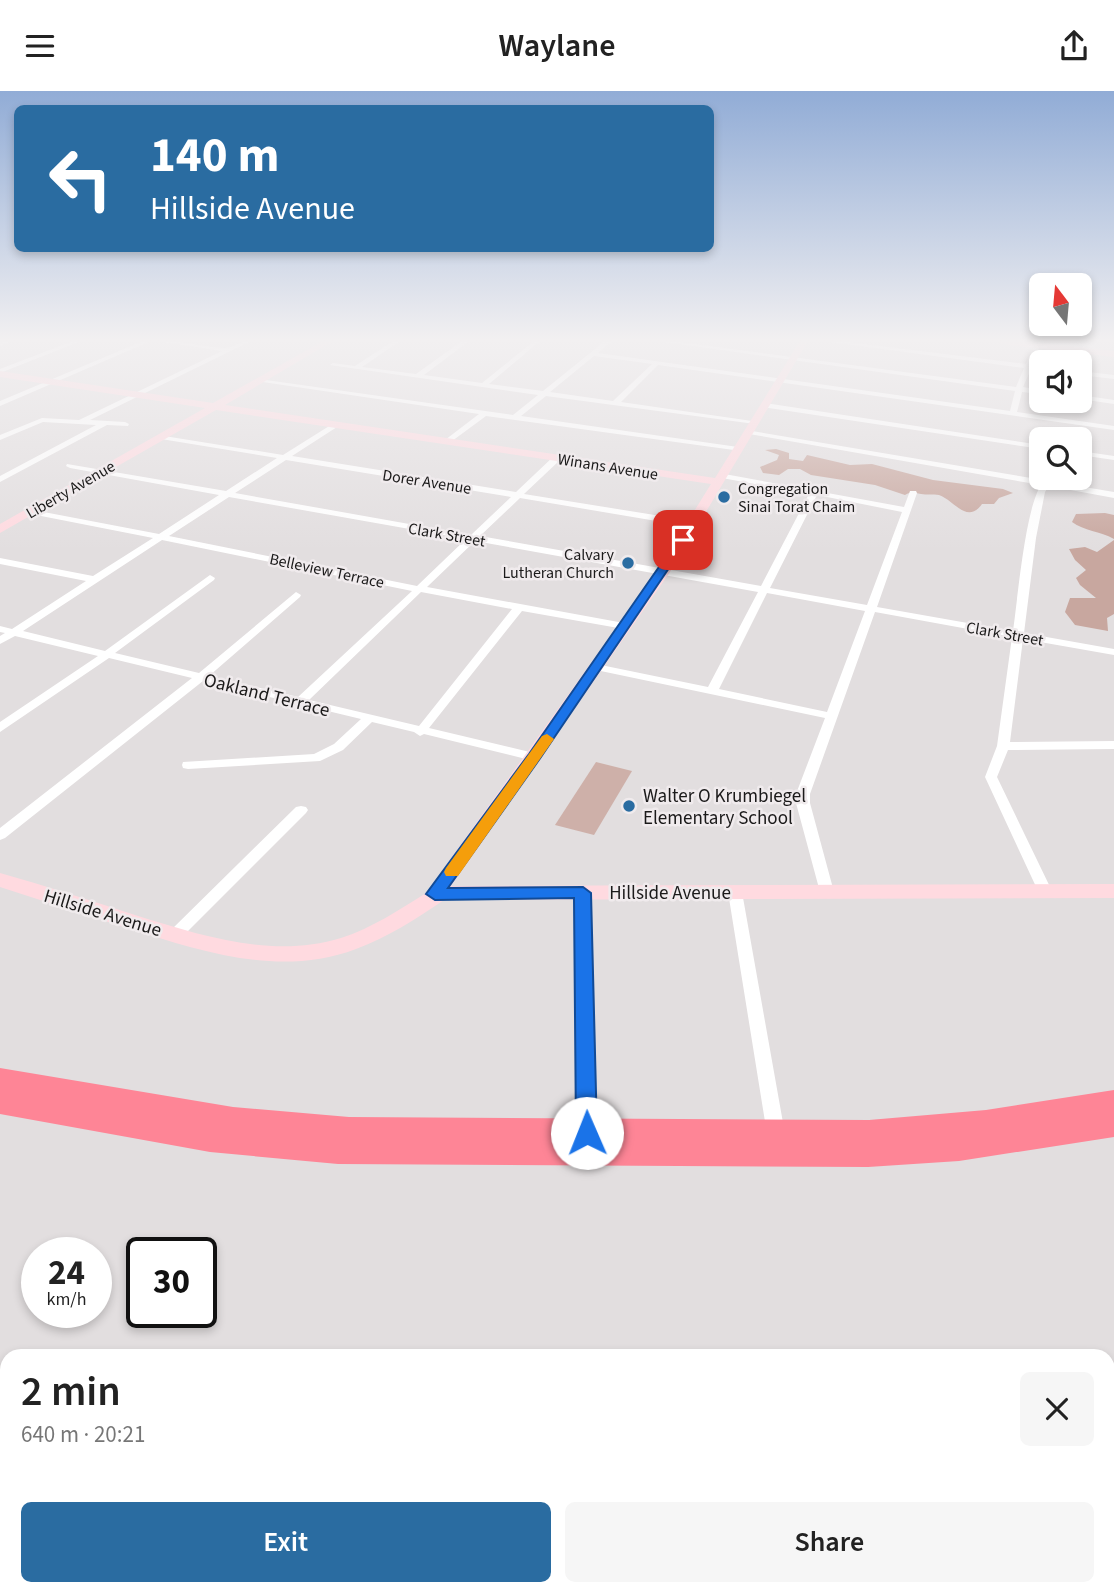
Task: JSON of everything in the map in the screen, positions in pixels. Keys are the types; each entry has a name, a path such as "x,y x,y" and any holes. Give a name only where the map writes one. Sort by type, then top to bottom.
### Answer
{"highway":[{"path":"0,1081 224,1120 290,1128 776,1134 929,1130 1114,1103"},
{"path":"0,1101 229,1141 338,1150 878,1153 989,1143 1114,1123"}],"street":[{"path":"80,422 102,411"},
{"name":"Liberty Avenue","path":"0,529 205,411"},
{"name":"Winans Avenue","path":"240,411 720,479"},
{"path":"466,411 738,449"},
{"path":"515,418 523,411"},
{"path":"662,411 1029,480"},
{"path":"435,894 663,572 761,411"},
{"path":"806,411 1029,445"},
{"path":"993,411 1114,428"},
{"path":"448,442 485,414"},
{"path":"0,438 42,420 125,424"},
{"path":"0,479 104,424"},
{"path":"0,641 334,425"},
{"name":"Dorer Avenue","path":"161,437 692,524"},
{"path":"1092,455 1114,458"},
{"path":"300,702 557,458"},
{"name":"Clark Street","path":"70,466 1114,652"},
{"path":"720,479 814,492 908,510"},
{"path":"1042,490 1031,538 1003,746 991,777 1045,891"},
{"path":"1086,490 1114,495"},
{"path":"712,691 814,492"},
{"path":"827,892 802,798 913,493"},
{"name":"Belleview Terrace","path":"31,511 419,589 624,626"},
{"path":"0,561 97,580"},
{"path":"0,728 106,655 210,578"},
{"path":"0,835 200,678 296,595"},
{"path":"420,732 520,606"},
{"name":"Oakland Terrace","path":"0,629 420,732 534,757"},
{"path":"596,667 831,716"},
{"path":"188,765 316,758 342,745 368,719"},
{"path":"1003,746 1114,745"},
{"path":"175,935 301,810"},
{"name":"Hillside Avenue","path":"0,880 175,935 258,954 282,955 320,951 379,931 435,894 1114,891"},
{"path":"735,892 776,1134"},
{"path":"583,893 587,1133"}],"shaded area":[{"path":"776,449 789,453 789,459 803,461 807,455 850,465 872,464 933,480 1003,489 1013,493 999,498 994,504 982,504 976,510 966,512 939,495 905,495 875,485 811,475 800,469 788,469 779,475 763,473 760,467 777,460 779,455 765,450"},
{"path":"1076,514 1114,515 1114,539 1072,522"},
{"path":"1114,540 1114,614 1107,618 1108,631 1075,625 1065,612 1070,598 1096,598 1080,585 1076,578 1086,570 1075,560 1069,549 1085,547 1097,552"},
{"path":"596,762 632,771 594,835 555,825"}],"slow traffic":[{"path":"452,872 547,739"}],"place":[{"name":"Congregation Sinai Torat Chaim","path":"724,497"},
{"name":"Calvary Lutheran Church","path":"628,563"},
{"name":"Walter O Krumbiegel Elementary School","path":"629,806"}],"route":[{"path":"587,1133 583,893 435,894 534,757 683,540"}]}
